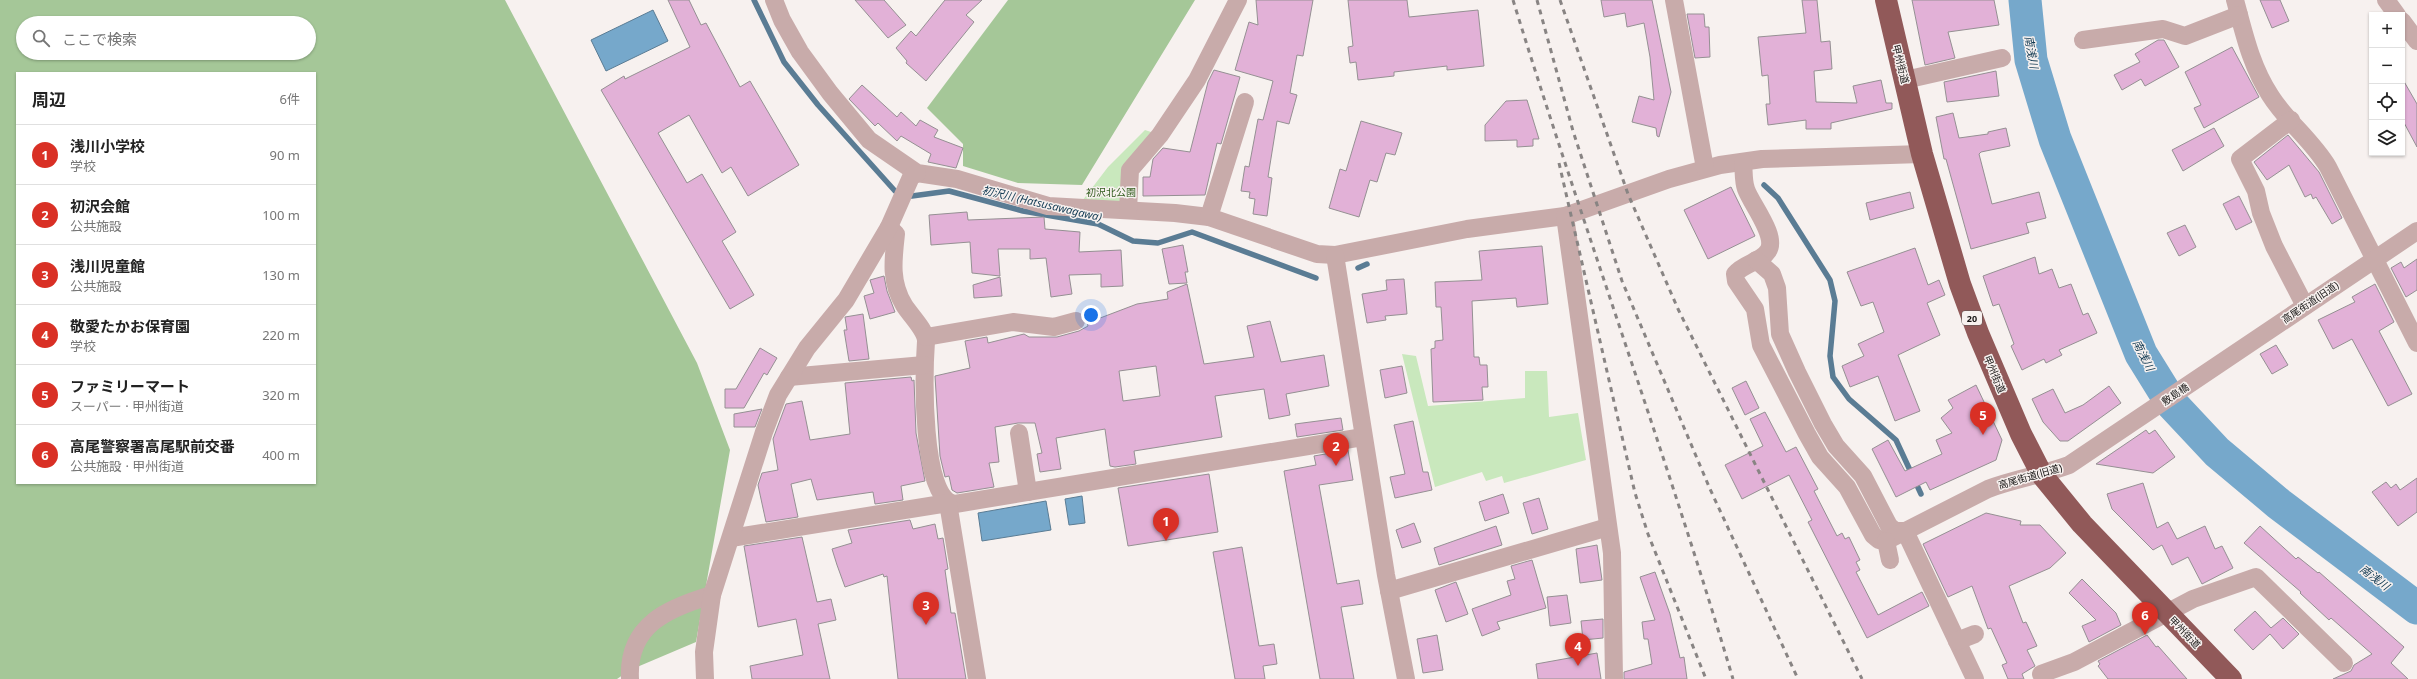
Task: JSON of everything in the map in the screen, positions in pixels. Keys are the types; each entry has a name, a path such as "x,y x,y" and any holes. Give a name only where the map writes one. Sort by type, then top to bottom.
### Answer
{"highway":[{"name":"甲州街道","path":"1886,0 1922,154 1946,241 1978,333 2021,434 2042,475 2067,507 2231,679"}],"street":[{"path":"774,0 800,52 830,93 869,140 914,175 957,179 1048,206 1175,213 1209,217 1317,254 1335,255 1467,229 1565,216 1705,168 1743,162 1922,154"},
{"path":"1128,210 1130,170 1160,135 1197,80 1238,0"},
{"path":"1674,0 1705,168"},
{"path":"2386,0 2395,12"},
{"path":"2083,40 2163,29 2185,36 2237,7 2248,51 2270,96 2321,156 2417,342"},
{"path":"2405,25 2417,41"},
{"path":"1905,80 2002,58"},
{"path":"1209,217 1245,102"},
{"path":"2291,120 2240,159 2256,191 2261,213 2274,246 2305,306"},
{"path":"1743,162 1746,189 1766,226 1770,243 1769,250 1756,260 1740,268 1736,274 1736,281 1755,309 1762,345 1820,457 1847,487 1873,535 1880,540 1886,541 1890,560"},
{"path":"705,679 704,652 712,595 764,432 778,395 807,348 846,300 889,227 914,175"},
{"path":"1565,216 1612,553 1614,586 1614,679"},
{"path":"889,227 896,234 892,266 895,285 903,304 926,337 924,365 927,441 941,496 948,503 977,679"},
{"name":"高尾街道(旧道)","path":"2204,374 2417,231"},
{"path":"1335,255 1363,437 1389,591 1406,679"},
{"path":"1756,260 1772,274 1777,288 1780,334 1823,424 1836,446 1862,476 1889,526 1895,531 1905,531 1975,679"},
{"path":"926,337 1013,322 1054,327 1076,321"},
{"path":"789,377 924,365"},
{"name":"敷島橋","path":"2147,413 2204,374"},
{"name":"高尾街道(旧道)","path":"1886,541 1988,489 2004,483 2042,475 2069,465 2147,413"},
{"path":"1019,433 1028,492"},
{"path":"731,538 948,503 955,504 1363,437"},
{"path":"1389,591 1608,527"},
{"path":"2041,674 2074,662 2193,599 2256,577 2344,662"},
{"path":"630,679 629,664 635,645 650,624 672,608 712,595"},
{"path":"1957,641 1974,634"}],"green space":[{"path":"0,0 505,0 697,363 730,450 696,642 630,670 617,679 0,679"},
{"path":"1008,0 1195,0 1082,185 1018,183 963,166 963,144 927,108"},
{"name":"初沢北公園","path":"1145,130 1160,135 1130,170 1128,210 1076,209 1108,167"},
{"path":"1402,354 1416,356 1428,406 1525,398 1525,371 1547,371 1549,417 1578,413 1586,460 1504,483 1502,476 1486,481 1482,472 1435,487"}],"water":[{"path":"653,10 668,41 606,71 591,40"},
{"path":"1082,496 1085,523 1069,525 1065,499"},
{"path":"1046,501 1051,530 982,541 978,513"}],"building":[{"path":"668,0 689,0 701,25 706,23 740,87 750,81 799,165 748,196 731,167 722,173 689,115 658,133 687,183 702,174 736,232 722,241 754,295 730,309 601,90 624,76 625,79 690,47"},
{"path":"855,0 884,0 906,25 888,38"},
{"path":"945,0 982,0 966,15 974,22 926,81 906,63 907,61 896,48 911,31 916,36"},
{"path":"1256,0 1313,0 1303,56 1297,55 1290,93 1297,95 1289,124 1277,121 1268,177 1272,178 1267,216 1253,214 1255,199 1249,198 1250,192 1241,191 1245,166 1249,167 1258,119 1263,120 1273,81 1235,70 1249,22 1258,25"},
{"path":"1348,0 1407,0 1409,17 1478,10 1484,66 1447,70 1447,66 1394,72 1394,76 1358,80 1356,62 1350,63 1348,47 1353,46"},
{"path":"1601,0 1652,0 1671,92 1659,137 1657,136 1656,128 1632,122 1639,96 1654,100 1650,57 1644,23 1627,27 1625,13 1604,17"},
{"path":"1802,0 1817,0 1821,42 1830,41 1832,69 1814,71 1816,102 1857,103 1853,86 1881,80 1886,103 1892,103 1892,109 1831,123 1831,129 1806,129 1806,120 1768,125 1766,104 1770,104 1768,75 1762,76 1758,37 1806,33"},
{"path":"1912,0 1994,0 1999,25 1948,32 1955,58 1925,65"},
{"path":"2260,0 2280,0 2289,21 2272,28"},
{"path":"1687,14 1704,14 1705,27 1709,27 1710,57 1695,58"},
{"path":"2158,40 2164,40 2179,67 2145,86 2141,79 2122,90 2114,75 2140,62 2135,54"},
{"path":"2232,47 2259,97 2204,128 2194,108 2201,105 2185,72"},
{"path":"1214,70 1240,77 1221,144 1217,143 1205,195 1143,196 1143,177 1150,177 1153,159 1163,148 1190,152 1208,82"},
{"path":"1996,71 1999,96 1947,102 1944,82"},
{"path":"2405,83 2417,104 2417,147 2405,125"},
{"path":"862,85 897,117 901,112 916,126 920,120 938,130 934,137 963,148 956,168 928,162 931,154 901,136 897,141 878,123 875,126 849,99"},
{"path":"1527,100 1539,139 1533,139 1533,146 1517,147 1517,140 1485,141 1485,125 1506,101"},
{"path":"1953,113 1959,138 1988,134 1988,132 2006,128 2010,146 1981,152 1979,154 1992,204 2039,192 2046,218 2026,223 2029,233 1971,249 1946,159 1944,159 1936,117"},
{"path":"1361,121 1402,133 1395,155 1386,153 1377,182 1370,180 1359,217 1329,208 1340,169 1346,171"},
{"path":"2214,128 2224,146 2183,171 2172,150"},
{"path":"2288,135 2319,172 2342,218 2332,224 2316,197 2313,199 2311,194 2305,197 2289,165 2267,180 2254,162"},
{"path":"1731,187 1755,236 1708,259 1684,210"},
{"path":"1910,192 1914,208 1870,220 1866,203"},
{"path":"2239,196 2252,222 2236,230 2223,204"},
{"path":"967,212 968,220 1044,217 1045,229 1080,232 1079,252 1121,250 1123,286 1101,287 1101,274 1069,275 1072,294 1051,297 1046,258 1030,259 1030,249 998,249 1000,276 972,273 970,242 931,245 929,215"},
{"path":"2185,225 2196,247 2179,256 2167,233"},
{"path":"1183,245 1188,272 1185,272 1187,283 1169,284 1162,249"},
{"path":"1542,246 1548,304 1517,307 1516,298 1472,301 1474,357 1479,357 1480,365 1487,365 1488,387 1482,387 1483,400 1433,402 1431,349 1435,348 1435,341 1443,340 1441,307 1436,307 1435,282 1482,280 1479,251"},
{"path":"1915,248 1928,285 1939,280 1945,295 1927,303 1940,335 1898,355 1920,411 1895,421 1878,376 1850,387 1842,366 1864,356 1858,344 1884,332 1873,302 1861,306 1847,272"},
{"path":"2035,257 2039,274 2052,269 2059,288 2071,284 2083,315 2088,313 2097,333 2059,350 2062,355 2046,363 2044,359 2022,370 2011,346 2014,344 1999,304 1993,306 1983,276"},
{"path":"2417,259 2417,290 2406,297 2391,268 2401,262 2404,268"},
{"path":"884,276 887,291 895,312 870,319 864,296 874,293 870,280"},
{"path":"1000,277 1002,296 974,298 973,285"},
{"path":"1404,279 1407,314 1385,316 1386,320 1367,323 1362,294 1387,290 1386,280"},
{"path":"1187,284 1204,364 1254,357 1247,326 1270,321 1281,362 1324,355 1329,386 1286,394 1290,415 1269,419 1264,389 1215,396 1222,437 1134,451 1136,464 1115,467 1110,466 1105,429 1056,438 1061,469 1040,472 1037,454 1042,453 1035,423 1018,423 995,427 999,462 989,463 994,487 957,493 952,490 949,476 945,477 940,456 935,376 970,368 965,341 987,337 988,343 1024,334 1029,337 1057,337 1079,331 1088,326 1087,323 1137,304 1168,299 1167,292","holes":["1156,366 1160,396 1123,401 1119,371"]},
{"path":"2375,284 2394,322 2379,331 2412,394 2388,406 2352,339 2333,349 2318,320 2355,302 2352,297"},
{"path":"863,314 869,359 849,361 844,330 847,330 845,317"},
{"path":"2276,345 2288,365 2272,374 2260,354"},
{"path":"760,348 777,358 767,375 764,373 744,408 725,408 725,389 736,389"},
{"path":"1402,366 1407,393 1385,398 1380,370"},
{"path":"911,377 912,381 914,380 916,433 925,481 901,486 903,500 875,504 873,492 817,500 811,479 791,484 798,517 766,522 758,485 762,473 778,470 773,439 786,404 802,401 810,440 850,434 845,383"},
{"path":"1746,381 1759,408 1745,415 1732,388"},
{"path":"1976,385 2002,440 1996,460 1930,490 1926,482 1896,497 1872,449 1888,440 1905,471 1942,454 1936,440 1952,433 1941,418 1953,408 1948,400"},
{"path":"2109,386 2121,403 2068,441 2060,441 2043,422 2032,399 2053,389 2065,413 2083,405"},
{"path":"762,409 755,427 734,427 734,414"},
{"path":"1765,412 1786,452 1796,447 1818,489 1814,491 1837,536 1842,533 1845,539 1849,537 1860,560 1856,562 1860,570 1856,572 1878,615 1922,592 1929,606 1867,638 1808,522 1812,520 1789,475 1742,499 1725,465 1763,446 1750,419"},
{"path":"1341,418 1343,430 1297,437 1295,424"},
{"path":"1413,421 1423,472 1428,472 1432,490 1395,498 1390,477 1405,474 1394,425"},
{"path":"2146,430 2149,434 2155,430 2175,457 2153,473 2096,464"},
{"path":"1348,450 1353,480 1319,485 1337,584 1359,580 1363,604 1341,607 1354,679 1320,679 1284,471 1316,465 1314,456"},
{"path":"1209,474 1218,532 1128,546 1118,488"},
{"path":"2417,478 2417,512 2398,526 2372,492 2386,482 2391,488 2396,484 2400,490"},
{"path":"2143,483 2157,528 2168,522 2177,539 2205,526 2215,549 2222,546 2233,568 2202,584 2188,557 2172,565 2162,545 2153,550 2112,509 2107,494"},
{"path":"1503,494 1509,513 1485,521 1479,502"},
{"path":"1539,498 1548,529 1532,534 1523,503"},
{"path":"1986,513 2021,521 2020,525 2040,525 2066,553 2050,568 2009,586 2023,623 2026,622 2037,646 2027,650 2035,666 2022,674 2024,679 2008,679 2002,665 2007,663 1991,628 1988,629 1972,586 1948,597 1923,544"},
{"path":"910,520 913,529 935,524 938,539 943,538 948,569 945,570 951,613 955,613 966,679 898,679 887,576 884,577 883,574 845,587 837,565 832,549 852,543 848,530"},
{"path":"1414,523 1421,542 1402,548 1396,530"},
{"path":"1496,526 1502,545 1439,565 1434,548"},
{"path":"2260,526 2296,559 2298,557 2318,573 2319,572 2404,647 2391,663 2408,679 2333,679 2351,671 2354,665 2372,654 2331,618 2329,620 2300,593 2301,592 2244,543"},
{"path":"802,537 817,602 831,599 836,620 818,624 830,679 752,679 750,666 803,655 796,619 758,627 744,546"},
{"path":"1597,545 1602,580 1580,583 1576,549"},
{"path":"1242,547 1259,646 1274,644 1277,664 1263,666 1265,679 1235,679 1213,552"},
{"path":"1532,560 1546,608 1497,622 1500,629 1482,636 1472,609 1511,595 1507,581 1515,579 1511,566"},
{"path":"1655,572 1670,614 1680,658 1684,657 1687,679 1624,679 1624,672 1652,664 1648,639 1644,639 1642,622 1655,620 1640,577"},
{"path":"2082,579 2116,613 2121,625 2089,642 2082,626 2096,620 2069,593"},
{"path":"1456,582 1468,614 1446,622 1435,590"},
{"path":"1567,595 1571,623 1550,626 1547,597"},
{"path":"2255,611 2271,628 2283,618 2299,634 2283,649 2270,634 2253,650 2234,630"},
{"path":"1603,619 1603,638 1583,640 1581,621"},
{"path":"1437,635 1443,670 1423,673 1417,639"},
{"path":"2147,635 2156,647 2158,646 2187,679 2108,679 2098,666 2100,664 2098,661"},
{"path":"1597,653 1601,679 1538,679 1536,664"}],"waterway":[{"name":"初沢川 (Hatsusawagawa)","path":"754,0 784,62 818,105 895,191 912,196 949,191 1023,211 1098,224 1133,241 1158,243 1192,232 1316,278"},
{"name":"南浅川","path":"2025,0 2031,60 2055,139 2141,354 2172,404 2217,452 2279,504 2417,608"},
{"name":"初沢川 (Hatsusawagawa)","path":"1764,185 1778,198 1830,280 1835,301 1830,356 1833,377 1849,399 1896,440 1921,494"},
{"name":"初沢川 (Hatsusawagawa)","path":"1358,268 1367,264"}],"railway":[{"path":"1513,0 1567,170 1680,509 1733,679"},
{"path":"1537,0 1573,131 1622,281 1710,489 1798,679"},
{"path":"1560,0 1628,194 1678,309 1862,679"},
{"path":"1559,163 1635,493 1648,534 1706,679"}],"place":[{"name":"ファミリーマート","path":"1983,435"},
{"name":"初沢会館","path":"1336,466"},
{"name":"浅川小学校","path":"1166,541"},
{"name":"浅川児童館","path":"926,625"},
{"name":"高尾警察署高尾駅前交番","path":"2145,635"},
{"name":"敬愛たかお保育園","path":"1578,666"}]}
